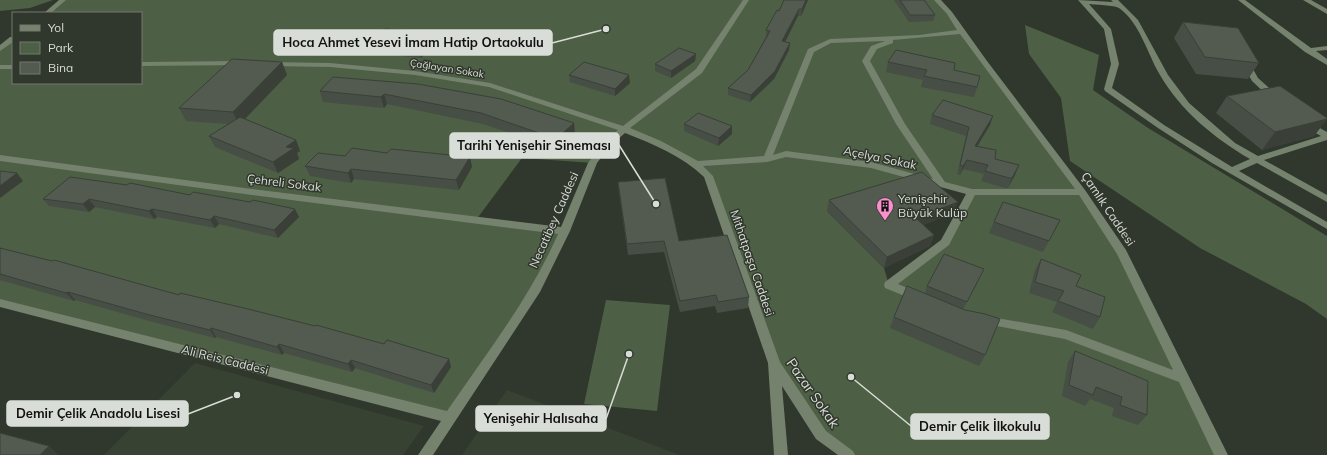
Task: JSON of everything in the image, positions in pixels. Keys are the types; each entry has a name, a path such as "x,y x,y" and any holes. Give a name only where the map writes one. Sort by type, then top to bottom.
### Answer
{"street":[{"path":"47,12 63,0"},
{"name":"Necatibey Caddesi","path":"425,455 536,289 565,231 593,163 608,144 624,129 699,71 746,0"},
{"name":"Çamlık Caddesi","path":"937,0 950,12 962,32 1082,192 1122,253 1221,455"},
{"path":"1241,0 1327,63"},
{"path":"1306,0 1327,12"},
{"path":"1082,1 1117,3 1136,21 1164,75 1186,105 1232,145 1327,199"},
{"path":"1082,1 1107,29 1114,64 1108,90 1145,118 1327,226"},
{"path":"942,184 910,141 876,83 866,61 874,48 894,40 962,32"},
{"path":"767,159 811,51 830,41 919,38"},
{"path":"0,49 12,40"},
{"path":"1308,50 1327,48"},
{"path":"1240,53 1255,79 1278,101"},
{"name":"Çağlayan Sokak","path":"142,64 198,62 330,65 400,71 490,85 624,129"},
{"path":"0,67 12,67"},
{"path":"1301,121 1327,136"},
{"name":"Mithatpaşa Caddesi","path":"624,129 658,143 696,164 708,176 774,363 781,455"},
{"path":"1232,171 1257,160 1327,136"},
{"name":"Açelya Sokak","path":"696,164 767,159 786,154 870,165 972,192 1082,192"},
{"name":"Çehreli Sokak","path":"0,158 260,193 565,231"},
{"path":"931,302 889,285 945,242 972,192"},
{"name":"Ali Reis Caddesi","path":"0,303 451,418"},
{"path":"973,318 1066,336 1184,378"},
{"name":"Pazar Sokak","path":"774,363 821,435 848,455"}],"shaded area":[{"path":"195,363 424,426 403,455 104,455"},
{"path":"507,390 680,455 462,455"}],"green space":[{"path":"0,0 53,0 30,8 0,11"},
{"path":"63,0 937,0 1122,253 1221,455 848,455 821,435 774,363 708,176 696,164 624,129 593,163 522,158 476,220 565,231 554,255 451,418 0,303 0,49 12,40 12,84 142,84 142,12 48,12","holes":["924,179 972,192 945,242 889,285 884,268 828,212"]},
{"path":"1025,25 1099,55 1093,90 1148,128 1327,236 1327,319 1306,304 1200,248 1070,161 1061,98 1029,54"},
{"path":"606,300 670,305 657,411 584,404"}],"building":[{"path":"784,0 806,0 802,9 799,9 782,41 790,43 775,71 751,95 728,88 748,70 770,31 766,30 777,10 779,11"},
{"path":"900,0 924,0 935,15 910,15"},
{"path":"1183,22 1238,28 1259,63 1205,57"},
{"path":"385,29 432,33 419,48 370,43"},
{"path":"679,48 696,54 671,71 655,64"},
{"path":"896,50 955,63 954,70 980,76 977,87 924,76 927,70 888,62"},
{"path":"232,59 282,62 233,112 179,108"},
{"path":"584,62 629,75 615,89 569,75"},
{"path":"333,77 418,84 501,99 574,123 556,139 481,113 384,94 381,97 320,91"},
{"path":"1280,86 1327,119 1275,132 1227,96"},
{"path":"943,100 993,116 975,146 996,150 995,159 1019,165 1012,178 985,171 988,165 967,160 963,166 960,165 969,127 932,115"},
{"path":"698,113 732,126 719,138 684,124"},
{"path":"240,117 296,140 286,147 294,148 273,162 209,136"},
{"path":"352,148 387,153 391,149 470,157 456,180 351,169 348,173 305,166 318,153 345,156"},
{"path":"0,171 17,173 0,186"},
{"name":"Yenişehir Büyük Kulüp","path":"922,172 958,202 916,218 934,235 887,257 829,200"},
{"path":"70,177 127,185 130,183 190,195 193,192 250,202 253,200 295,209 274,230 214,216 210,220 152,209 149,211 89,199 83,204 43,199"},
{"path":"665,178 679,241 727,235 749,297 718,302 716,295 680,301 664,241 627,244 618,182"},
{"path":"1003,202 1060,220 1049,241 994,222"},
{"path":"0,248 52,261 54,260 179,295 180,293 315,326 316,325 384,344 387,340 449,359 431,385 351,360 348,364 279,344 277,347 211,328 210,330 68,292 66,293 0,274"},
{"path":"944,254 984,269 967,302 927,286"},
{"path":"1041,259 1081,275 1076,286 1105,297 1100,317 1058,301 1064,291 1035,282"},
{"path":"907,286 965,310 1000,319 985,355 894,317"},
{"path":"1075,351 1148,381 1147,415 1120,405 1122,397 1096,387 1093,395 1069,385"},
{"path":"0,433 49,446 40,455 0,455"}],"place":[{"name":"Hoca Ahmet Yesevi İmam Hatip Ortaokulu","path":"606,29"},
{"name":"Tarihi Yenişehir Sineması","path":"656,204"},
{"name":"Yenişehir Büyük Kulüp","path":"885,221"},
{"name":"Yenişehir Halısaha","path":"629,354"},
{"name":"Demir Çelik İlkokulu","path":"851,377"},
{"name":"Demir Çelik Anadolu Lisesi","path":"237,395"}]}
